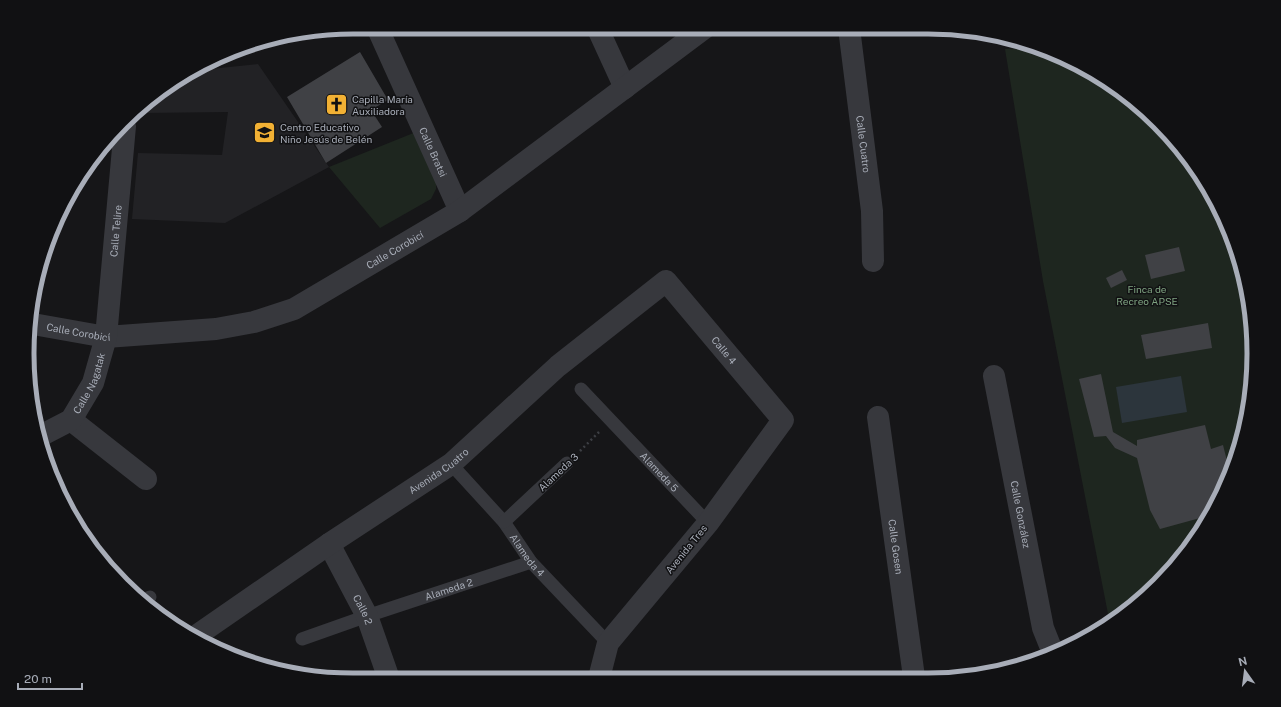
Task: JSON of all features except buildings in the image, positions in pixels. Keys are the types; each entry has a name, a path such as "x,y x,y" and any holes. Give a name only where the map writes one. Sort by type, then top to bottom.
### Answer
{"street":[{"name":"Calle Bratsi","path":"379,34 460,211"},
{"path":"601,34 625,88"},
{"name":"Calle Corobicí","path":"36,325 106,337 216,329 254,322 294,309 460,211 697,34"},
{"name":"Calle Cuatro","path":"850,34 872,211 873,261"},
{"name":"Calle Telire","path":"106,337 125,131"},
{"name":"Calle 4","path":"666,281 783,420"},
{"name":"Avenida Cuatro","path":"200,633 329,544 451,464 558,366 666,281"},
{"name":"Calle Nagatak","path":"44,434 71,420 93,383 106,337"},
{"name":"Calle González","path":"994,376 1043,628 1051,648"},
{"name":"Calle Gosen","path":"878,417 913,673"},
{"path":"71,420 146,479"},
{"name":"Avenida Tres","path":"599,673 608,643 708,523 783,420"},
{"name":"Calle 2","path":"329,544 367,616 387,673"}],"lane":[{"path":"582,388 610,420"},
{"name":"Alameda 5","path":"610,420 708,523"},
{"name":"Alameda 3","path":"504,522 567,463"},
{"name":"Alameda 4","path":"451,464 504,522 531,562 608,643"},
{"name":"Alameda 2","path":"302,639 531,562"}],"path":[{"name":"Alameda 3","path":"567,463 610,420"}],"shaded area":[{"name":"Centro Educativo Niño Jesús de Belén","path":"258,64 329,167 225,223 132,219 138,153 222,155 228,112 143,113 176,88 208,69"},
{"path":"1181,376 1187,412 1122,423 1116,387"}],"green space":[{"name":"Finca de Recreo APSE","path":"1020,48 1030,51 1050,58 1087,77 1122,100 1138,113 1168,143 1193,176 1214,212 1230,251 1241,291 1247,354 1244,395 1236,436 1223,476 1193,531 1168,564 1138,594 1109,617 1043,281 1005,49"},
{"path":"416,132 436,178 436,189 431,199 380,228 329,167"}],"place":[{"name":"Capilla María Auxiliadora","path":"336,105"},
{"name":"Centro Educativo Niño Jesús de Belén","path":"265,133"}]}
